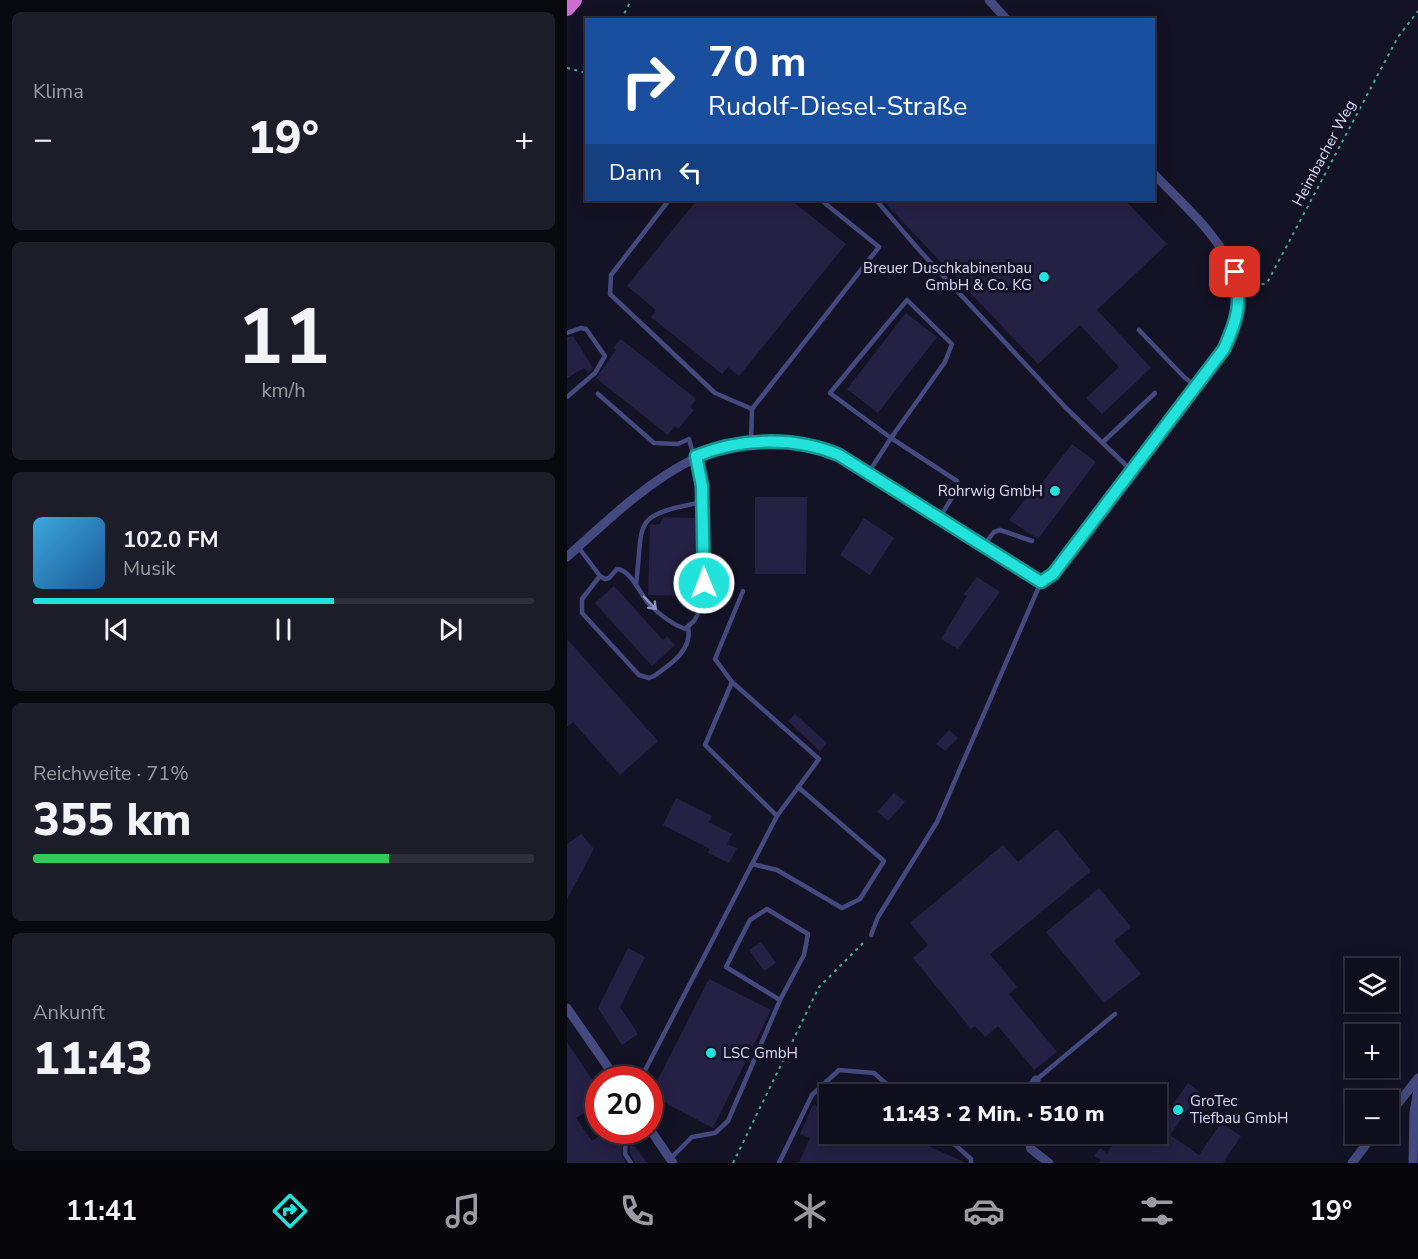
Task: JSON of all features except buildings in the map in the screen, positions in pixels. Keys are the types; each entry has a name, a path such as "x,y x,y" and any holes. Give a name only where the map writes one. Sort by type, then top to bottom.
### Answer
{"highway":[{"path":"567,8 574,0"}],"street":[{"path":"989,0 1005,18"},
{"path":"567,557 657,479 696,456 751,443 787,443 827,450 869,472 1041,582 1053,574 1197,387 1224,349 1238,317 1239,290 1235,272 1223,249 1155,175"},
{"path":"567,1008 607,1066"},
{"path":"1399,1102 1418,1078"},
{"path":"1033,1084 1036,1080"},
{"path":"1413,1163 1414,1112 1418,1090"},
{"path":"660,1144 672,1161"},
{"path":"1030,1144 1031,1149 1049,1163"},
{"path":"1352,1163 1366,1144"}],"lane":[{"path":"668,201 611,275 610,294 715,393 752,409"},
{"path":"751,443 752,409 879,247 822,201"},
{"path":"877,201 920,251 1067,409 1131,470"},
{"path":"869,472 891,438 945,362 952,344 907,300 831,393 891,438 957,481 958,488 939,517"},
{"path":"567,333 581,328 586,329 605,356 595,373 567,397"},
{"path":"1139,330 1184,377 1197,387"},
{"path":"1103,442 1155,393"},
{"path":"598,394 654,443 678,444 689,439 696,456 703,502 704,583 701,608 689,627 687,645 681,654 654,676 649,678 639,675 582,613 582,599 600,576"},
{"path":"636,586 640,536 644,525 664,509 703,502"},
{"path":"984,545 994,532 1000,530 1032,541"},
{"path":"578,547 600,576 607,579 621,568 654,608 681,628 689,627"},
{"path":"871,936 878,917 937,822 1041,582"},
{"path":"647,1066 777,816 819,759 732,682 715,659 743,591"},
{"path":"732,682 705,745 777,816"},
{"path":"752,864 777,870 842,908 860,899 884,861 798,787"},
{"path":"672,1161 692,1137 715,1133 727,1121 780,1000 804,955 808,934 767,909 750,920 726,967 780,1000"},
{"path":"1036,1080 1115,1014"},
{"path":"824,1084 839,1070 874,1073 886,1084"},
{"path":"779,1163 812,1095 819,1089"},
{"path":"626,1144 625,1154 631,1163"},
{"path":"954,1144 971,1159 971,1163"}],"path":[{"path":"622,18 631,0"},
{"name":"Heimbacher Weg","path":"1239,290 1267,283 1398,37 1418,10"},
{"path":"567,68 585,72"},
{"path":"733,1163 819,987 871,936"}],"place":[{"name":"Breuer Duschkabinenbau GmbH & Co. KG","path":"1044,277"},
{"name":"Rohrwig GmbH","path":"1055,491"},
{"name":"LSC GmbH","path":"711,1053"},
{"name":"GroTec Tiefbau GmbH","path":"1178,1110"}],"route":[{"path":"704,583 702,486 696,456 725,447 763,442 802,445 839,455 1041,582 1053,574 1224,349 1238,317 1239,290 1235,272"}]}
